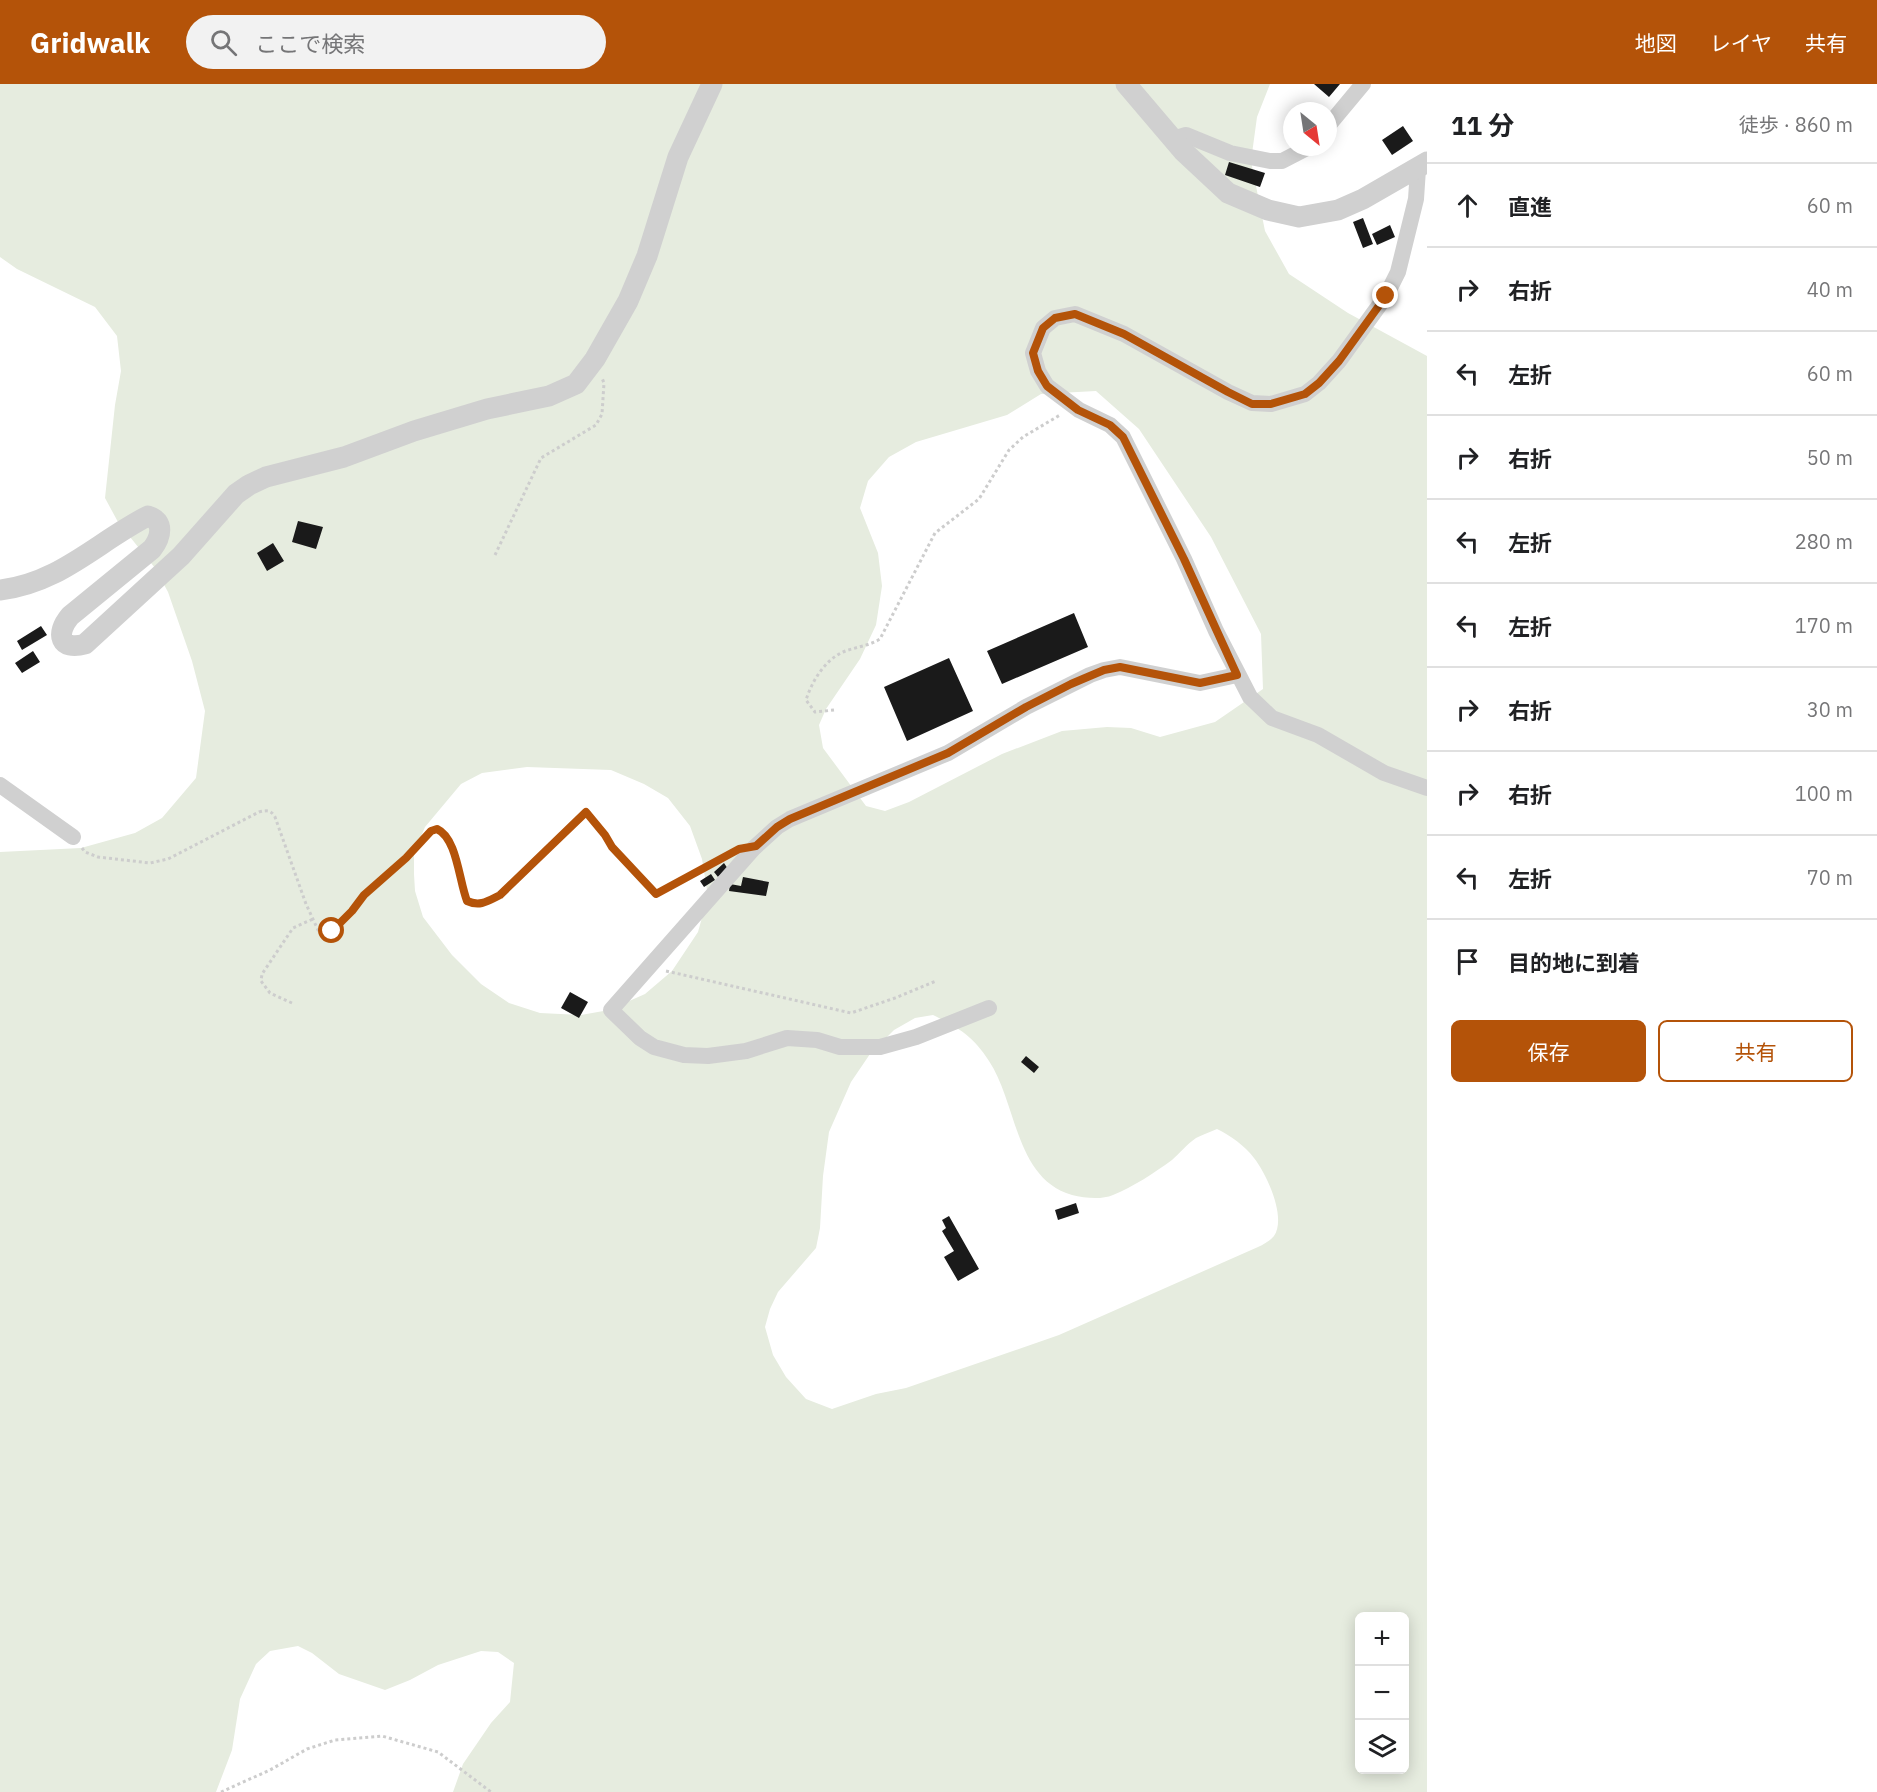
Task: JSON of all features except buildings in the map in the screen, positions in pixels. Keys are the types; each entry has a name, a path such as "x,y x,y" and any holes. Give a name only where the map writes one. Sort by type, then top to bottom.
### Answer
{"street":[{"path":"0,590 18,588 44,580 82,558 133,523 148,516 152,517 159,526 160,535 152,549 70,616 62,626 61,634 65,641 72,646 85,644 181,556 236,494 249,485 266,477 344,457 414,431 487,409 549,396 576,384 595,359 632,292 647,256 678,157 712,84"},
{"path":"1126,84 1173,139 1228,193 1268,210 1299,217 1338,210 1363,199 1422,166"},
{"path":"1337,115 1363,84"},
{"path":"1173,139 1186,135 1230,153 1270,161 1282,161 1292,156"},
{"path":"1422,166 1398,272 1386,296 1339,361 1319,383 1305,394 1271,404 1252,404 1124,334 1075,314 1055,318 1043,328 1033,353 1038,371 1047,386 1074,406 1110,425 1123,437 1184,559 1237,675 1250,697 1272,718 1318,735 1384,773 1427,788"},
{"path":"989,1008 916,1037 880,1047 840,1047 817,1040 787,1038 746,1052 708,1056 684,1055 654,1047 640,1038 611,1010 754,848 777,827 790,819 948,753 1026,707 1104,670 1120,667 1200,683 1237,675"},
{"path":"0,785 73,837"}],"path":[{"path":"495,555 541,458 596,425 602,414 604,383 595,359"},
{"path":"834,710 815,711 806,700 828,660 843,652 880,639 934,533 979,499 1009,450 1023,437 1074,406"},
{"path":"73,837 85,852 98,857 150,863 168,859 259,812 266,810 272,812 313,919 318,930 323,933 332,931 364,895 406,858 431,831 437,829 451,842 467,901 475,904 484,903 500,895 586,812 612,847 656,894 729,854"},
{"path":"292,1003 270,993 261,981 262,974 293,928 313,919"},
{"path":"649,967 851,1013 896,998 936,981"},
{"path":"221,1792 270,1770 307,1749 335,1740 382,1736 438,1752 491,1792"}],"shaded area":[{"path":"0,84 1270,84 1257,117 1251,161 1265,231 1289,274 1348,313 1427,356 1427,1792 453,1792 463,1764 491,1723 510,1702 514,1663 498,1652 481,1651 438,1665 385,1690 339,1674 312,1653 298,1646 270,1651 256,1664 240,1699 232,1750 216,1792 0,1792 0,852 81,848 135,833 162,818 196,778 205,711 192,661 168,592 155,568 118,522 105,498 121,371 117,336 95,307 17,269 0,257","holes":["1096,391 1139,429 1211,537 1261,634 1263,689 1215,722 1160,737 1131,728 1107,727 1062,731 1002,754 909,802 885,811 866,806 823,748 819,725 826,709 860,659 876,625 882,586 878,553 860,508 868,481 889,457 916,442 1007,415 1041,394","527,767 611,770 644,784 668,798 690,826 702,859 708,896 698,932 672,971 645,994 609,1010 581,1015 540,1013 509,1003 481,984 452,955 423,917 415,891 414,853 425,827 461,784 482,773","933,1015 958,1028 977,1045 989,1061 1006,1097 1028,1157 1039,1173 1053,1186 1072,1195 1108,1197 1136,1184 1172,1160 1196,1138 1217,1129 1246,1149 1264,1174 1277,1207 1277,1228 1274,1236 1258,1247 1059,1335 906,1388 876,1394 832,1409 806,1399 786,1377 773,1355 765,1327 778,1292 816,1248 829,1132 851,1082 870,1054 894,1030 915,1018"]}],"route":[{"path":"332,931 364,895 406,858 431,831 437,829 442,831 451,842 467,901 475,904 484,903 500,895 586,812 612,847 656,894 739,849 756,846 777,827 790,819 948,753 1026,707 1090,675 1120,667 1200,683 1237,675 1184,559 1123,437 1110,425 1078,410 1047,386 1038,371 1033,353 1043,328 1055,318 1075,314 1124,334 1252,404 1271,404 1305,394 1319,383 1339,361 1386,296"}]}
